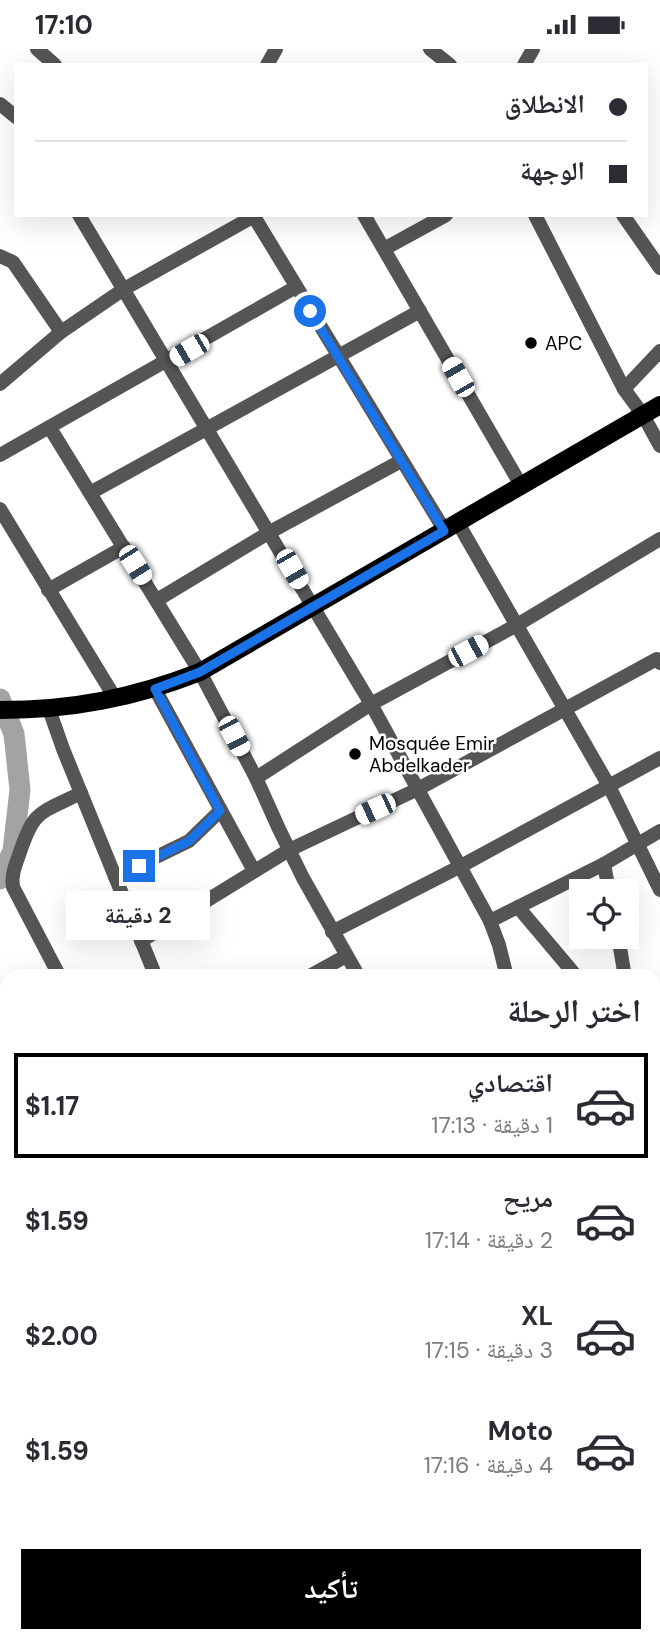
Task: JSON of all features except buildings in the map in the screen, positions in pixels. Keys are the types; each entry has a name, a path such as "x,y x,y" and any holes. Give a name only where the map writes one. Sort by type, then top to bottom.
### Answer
{"main road":[{"path":"0,710 41,710 115,698 155,689 200,672 660,405"}],"street":[{"path":"37,49 53,63"},
{"path":"430,49 448,63"},
{"path":"0,104 14,115"},
{"path":"80,217 371,704 490,921 505,969"},
{"path":"0,384 61,332 124,289 252,217"},
{"path":"255,217 401,461 451,527 517,625 609,786 660,890"},
{"path":"365,217 522,487"},
{"path":"384,249 442,217"},
{"path":"536,217 624,390 643,415 660,446"},
{"path":"624,217 660,268"},
{"path":"0,256 13,263 61,332"},
{"path":"0,455 296,288"},
{"path":"90,493 419,311"},
{"path":"624,390 660,351"},
{"path":"50,428 200,672 257,778 289,850 354,969"},
{"path":"157,600 270,532 401,461"},
{"path":"0,509 115,698"},
{"path":"257,778 371,704 517,625 660,539"},
{"path":"48,590 124,547"},
{"path":"141,941 289,850 418,789 657,659 660,663"},
{"path":"155,689 254,871"},
{"path":"41,710 81,793 153,969"},
{"path":"332,932 461,866 660,758"},
{"path":"56,969 13,887 13,872 33,820 40,813 81,793"},
{"path":"115,877 189,841 220,811"},
{"path":"490,921 604,864 660,831"},
{"path":"604,864 607,879"},
{"path":"518,907 570,969"},
{"path":"620,949 624,969"},
{"path":"322,969 346,956"}],"waterway":[{"path":"0,699 14,734 20,790 13,851 0,879"}],"place":[{"name":"APC","path":"531,343"},
{"name":"Mosquée Emir Abdelkader","path":"355,754"}],"route":[{"path":"139,866 189,841 220,811 155,689 200,672 444,531 310,311"}]}
